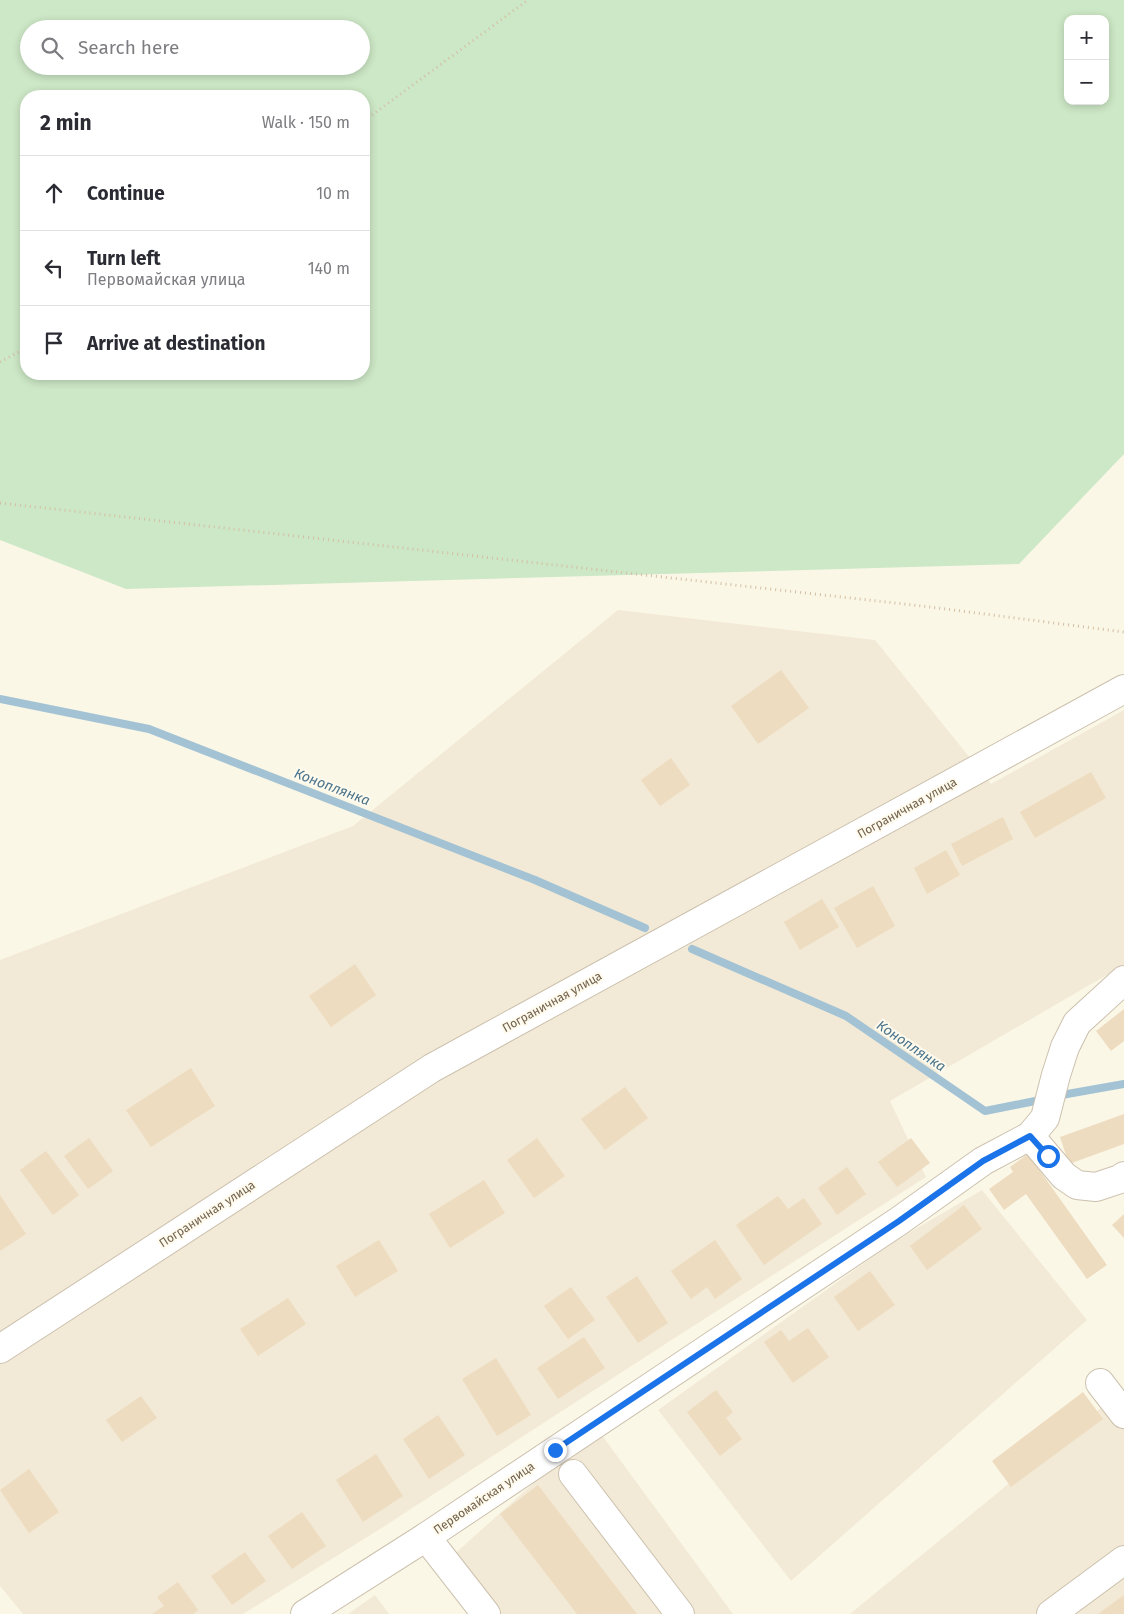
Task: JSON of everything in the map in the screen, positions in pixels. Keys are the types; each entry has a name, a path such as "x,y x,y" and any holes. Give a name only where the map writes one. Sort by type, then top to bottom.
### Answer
{"street":[{"name":"Пограничная улица","path":"0,1349 432,1068 1124,689"},
{"path":"1124,980 1077,1023 1065,1047 1038,1127 1064,1176 1077,1185 1096,1187 1124,1176"},
{"name":"Первомайская улица","path":"305,1614 426,1537 899,1221 983,1161 1038,1127"},
{"path":"1100,1383 1124,1414"},
{"path":"574,1474 680,1614"},
{"path":"426,1537 486,1614"},
{"path":"1051,1614 1124,1560"}],"path":[{"path":"370,117 528,0"},
{"path":"0,362 20,351"},
{"path":"0,503 922,606 1124,632"}],"shaded area":[{"path":"618,610 875,640 991,784 1124,710 1124,965 890,1101 926,1177 380,1529 243,1614 23,1614 0,1586 0,960 353,826"},
{"path":"982,1190 1087,1320 791,1581 658,1410 895,1241"},
{"path":"1124,1389 1124,1614 850,1614"},
{"path":"596,1427 733,1614 498,1614 450,1558"},
{"path":"375,1595 389,1614 348,1614"}],"green space":[{"path":"0,0 1124,0 1124,454 1019,564 126,589 0,540"}],"building":[{"path":"781,670 809,708 758,744 731,706"},
{"path":"671,758 690,785 660,806 641,780"},
{"path":"1091,772 1106,798 1035,838 1020,812"},
{"path":"1003,817 1013,839 962,866 951,844"},
{"path":"946,850 960,875 927,894 914,868"},
{"path":"873,886 895,926 857,948 834,908"},
{"path":"822,899 839,927 800,950 784,922"},
{"path":"355,964 376,995 331,1027 309,996"},
{"path":"1124,1009 1124,1041 1111,1051 1096,1031"},
{"path":"191,1068 215,1106 151,1147 126,1110"},
{"path":"625,1087 648,1118 605,1150 581,1119"},
{"path":"1124,1114 1124,1144 1069,1164 1060,1137"},
{"path":"89,1138 113,1171 88,1189 64,1156"},
{"path":"537,1138 565,1176 534,1198 507,1160"},
{"path":"911,1138 930,1163 897,1187 878,1162"},
{"path":"46,1151 79,1195 53,1215 20,1170"},
{"path":"1028,1154 1107,1265 1087,1279 1026,1194 1004,1210 989,1189 1013,1172 1010,1167"},
{"path":"847,1167 866,1194 837,1215 818,1188"},
{"path":"484,1180 505,1213 450,1248 429,1214"},
{"path":"0,1195 26,1234 0,1251"},
{"path":"778,1196 788,1209 804,1198 822,1224 764,1265 736,1225"},
{"path":"964,1205 982,1229 927,1270 910,1246"},
{"path":"1124,1214 1124,1238 1112,1225"},
{"path":"379,1240 398,1271 355,1297 336,1266"},
{"path":"715,1240 742,1279 715,1299 707,1287 691,1299 671,1271"},
{"path":"870,1271 895,1305 858,1331 834,1297"},
{"path":"637,1276 668,1323 638,1343 606,1297"},
{"path":"571,1287 595,1320 568,1339 544,1306"},
{"path":"288,1298 306,1324 258,1356 240,1329"},
{"path":"808,1328 829,1357 793,1383 764,1342 781,1330 789,1341"},
{"path":"584,1337 605,1368 558,1399 537,1368"},
{"path":"496,1358 531,1415 497,1436 462,1379"},
{"path":"716,1390 733,1412 726,1418 742,1439 720,1456 687,1412"},
{"path":"1083,1392 1103,1419 1011,1487 992,1461"},
{"path":"141,1396 157,1418 122,1442 106,1420"},
{"path":"438,1415 465,1455 429,1479 403,1439"},
{"path":"376,1454 403,1496 363,1522 336,1480"},
{"path":"29,1469 59,1512 29,1533 0,1490"},
{"path":"538,1485 637,1614 577,1614 500,1514"},
{"path":"302,1512 326,1546 292,1569 268,1536"},
{"path":"245,1552 266,1581 232,1605 211,1576"},
{"path":"178,1582 198,1610 193,1614 152,1614 164,1606 157,1597"},
{"path":"1124,1595 1124,1614 1098,1614"}],"waterway":[{"name":"Коноплянка","path":"0,699 149,729 535,880 645,928"},
{"name":"Коноплянка","path":"692,949 846,1016 985,1111 1045,1099"},
{"name":"Коноплянка","path":"1056,1096 1124,1084"}],"route":[{"path":"555,1450 899,1221 983,1161 1030,1136 1048,1156"}]}
